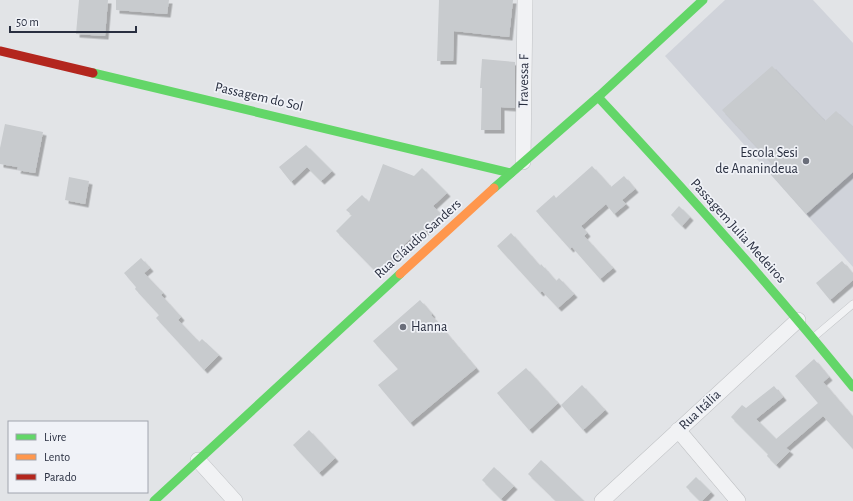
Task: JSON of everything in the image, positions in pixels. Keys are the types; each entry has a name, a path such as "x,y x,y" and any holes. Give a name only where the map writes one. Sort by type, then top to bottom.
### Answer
{"street":[{"name":"Travessa F","path":"523,162 525,0"},
{"name":"Rua Cláudio Sanders","path":"154,501 523,162 598,97 702,0"},
{"name":"Passagem do Sol","path":"0,51 511,173"},
{"name":"Passagem Julia Medeiros","path":"598,97 750,264 813,337 853,387"},
{"name":"Rua Itália","path":"602,501 798,320"},
{"path":"678,430 738,501"},
{"path":"198,460 235,501"}],"lane":[{"path":"813,337 853,304"}],"shaded area":[{"name":"Escola Sesi de Ananindeua","path":"725,0 813,0 853,43 853,267 665,56"}],"building":[{"path":"79,0 108,0 105,36 76,34"},
{"path":"116,0 169,0 167,14 116,10"},
{"path":"439,0 513,0 509,37 454,31 453,61 437,61"},
{"path":"482,59 515,62 515,108 501,107 501,130 481,130 482,88 480,88"},
{"path":"772,66 825,121 836,111 853,127 853,172 806,214 768,171 774,166 722,110"},
{"path":"5,124 43,132 35,173 17,170 18,167 0,164 0,148"},
{"path":"306,145 332,171 321,181 307,167 291,182 279,167"},
{"path":"383,164 414,176 422,168 447,193 433,206 442,215 413,243 410,239 390,258 392,260 378,274 336,231 352,215 346,210 362,195 369,202"},
{"path":"592,166 611,187 624,176 635,189 622,200 626,204 614,214 606,204 581,226 587,233 584,236 613,268 600,279 572,247 570,249 536,211 554,195 556,198"},
{"path":"69,177 89,181 85,204 65,200"},
{"path":"679,206 690,217 682,226 671,215"},
{"path":"511,233 540,266 541,264 556,281 559,278 574,294 558,308 542,291 540,293 497,246"},
{"path":"141,258 150,268 144,273 163,293 161,295 181,317 178,320 199,342 202,339 219,355 204,370 156,318 159,315 135,289 136,287 124,273"},
{"path":"842,261 853,274 853,280 830,300 816,283"},
{"path":"420,300 476,368 410,423 378,385 398,369 373,341"},
{"path":"814,359 829,377 823,382 853,417 853,449 823,416 786,448 790,451 776,465 767,456 768,454 731,417 742,405 746,408 774,386 783,397 756,419 776,439 818,403 795,376"},
{"path":"526,368 558,403 529,430 497,393"},
{"path":"582,385 605,410 583,430 561,405"},
{"path":"309,430 335,458 319,473 293,445"},
{"path":"541,460 584,501 556,501 528,474"},
{"path":"494,467 514,486 501,499 482,480"},
{"path":"696,477 711,492 702,501 700,501 686,487"}],"traffic: fast":[{"path":"494,188 598,97 703,0"},
{"path":"93,73 511,173"},
{"path":"598,97 728,240 853,387"},
{"path":"154,501 400,274"}],"traffic: slow":[{"path":"400,274 494,188"}],"traffic: jam":[{"path":"0,51 93,73"}],"place":[{"name":"Escola Sesi de Ananindeua","path":"806,161"},
{"name":"Hanna","path":"403,327"}]}
